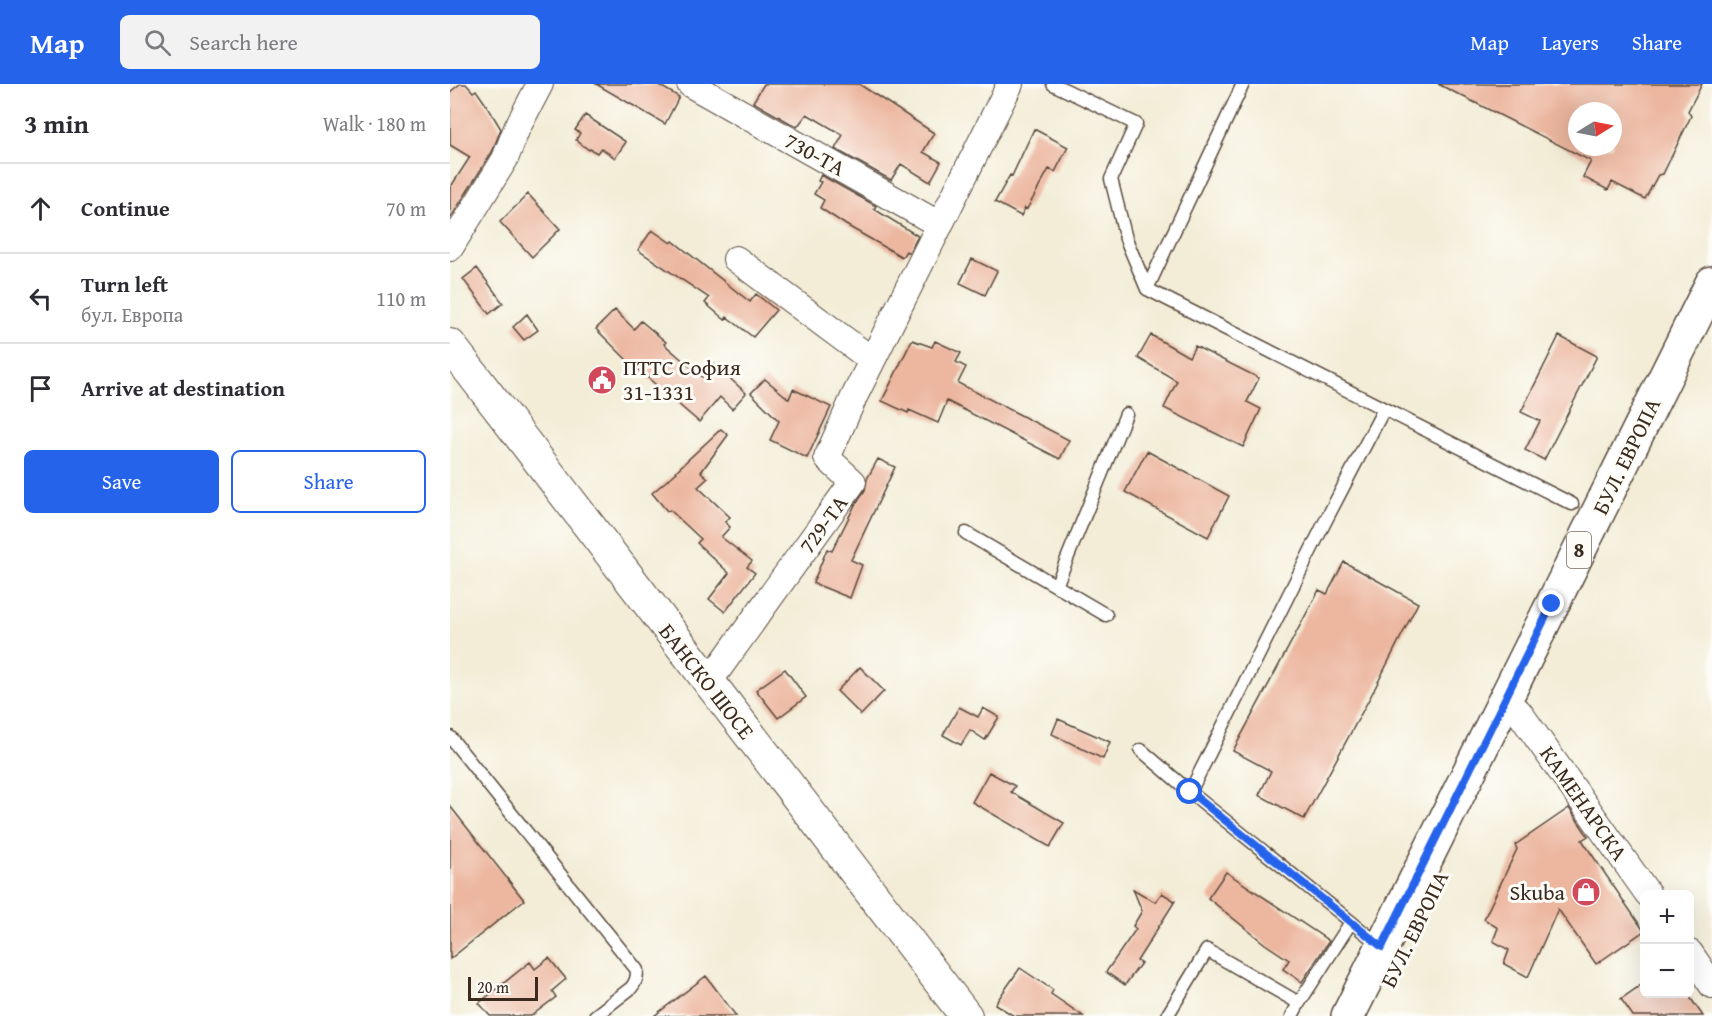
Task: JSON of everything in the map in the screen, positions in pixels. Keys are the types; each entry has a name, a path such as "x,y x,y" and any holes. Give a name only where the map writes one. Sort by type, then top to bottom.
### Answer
{"main road":[{"name":"БУЛ. ЕВРОПА","path":"1348,1016 1712,283"},
{"name":"БУЛ. ЕВРОПА","path":"1372,1016 1519,712 1712,325"}],"street":[{"path":"450,248 505,159 517,128 540,84"},
{"name":"730-ТА","path":"690,84 940,225"},
{"name":"729-ТА","path":"709,682 853,482 827,458 872,360 1010,84"},
{"path":"736,259 872,360"},
{"name":"БАНСКО ШОСЕ","path":"450,345 965,1016"},
{"name":"КАМЕНАРСКА","path":"1519,712 1645,890"},
{"path":"1694,960 1712,985"}],"lane":[{"path":"1053,84 1136,124 1112,178 1126,239 1147,290 1572,504"},
{"path":"1147,290 1243,84"},
{"path":"1190,792 1384,409"},
{"path":"1056,586 1126,414"},
{"path":"966,533 1106,615"},
{"path":"450,737 637,970 635,983 631,988 595,1016"},
{"path":"1141,750 1382,947"},
{"path":"1292,1016 1352,922"},
{"path":"1167,1016 1207,950 1299,1003"}],"building":[{"path":"460,84 466,84 473,92 476,90 501,129 492,152 450,219 450,188 470,157 450,145 450,92"},
{"path":"596,84 657,84 679,97 665,124"},
{"path":"764,84 859,84 934,133 923,152 941,162 930,182 901,164 891,180 835,149 843,135 807,114 797,127 753,102"},
{"path":"1438,84 1702,84 1688,111 1691,116 1663,174 1658,175 1645,199 1612,182 1608,190 1583,177 1591,161 1581,156 1622,156 1622,102 1568,102 1568,149"},
{"path":"585,115 626,142 615,158 601,148 597,153 589,150 576,140 580,133 575,130"},
{"path":"1034,129 1068,147 1055,172 1049,169 1021,216 995,202 1010,175 1012,176"},
{"path":"821,175 876,206 874,209 918,236 909,253 906,251 902,257 820,208 824,200 814,194 821,182 818,181"},
{"path":"528,194 560,229 532,257 500,222"},
{"path":"652,230 671,243 673,241 750,302 756,294 776,310 753,337 727,317 725,320 705,303 709,298 638,250"},
{"path":"972,259 997,271 985,295 960,283"},
{"path":"477,268 503,303 489,314 463,279"},
{"path":"615,310 634,329 641,321 702,377 714,364 746,393 732,409 720,397 699,422 626,359 596,329"},
{"path":"527,314 538,330 524,340 513,327"},
{"path":"1151,335 1189,357 1195,346 1259,378 1247,402 1261,409 1243,447 1164,408 1177,381 1138,358"},
{"path":"1559,336 1597,356 1544,460 1525,450 1540,421 1521,412"},
{"path":"912,340 932,347 935,341 961,353 956,362 966,367 958,383 1069,440 1060,459 947,401 938,423 882,401"},
{"path":"765,379 789,399 793,389 831,407 807,458 770,440 779,421 751,393"},
{"path":"721,429 728,435 701,472 708,478 698,487 730,517 725,522 730,527 721,537 752,561 747,567 755,573 725,612 709,599 729,573 697,543 701,539 670,510 667,511 652,493"},
{"path":"1147,451 1229,496 1208,537 1125,492"},
{"path":"878,459 895,467 851,560 862,565 850,598 813,583 827,549 832,551 865,490 867,479"},
{"path":"1344,562 1418,603 1304,819 1259,795 1271,771 1233,751 1319,590 1327,594"},
{"path":"860,667 884,691 861,715 837,691"},
{"path":"785,669 806,697 778,718 756,690"},
{"path":"959,707 978,717 983,708 999,717 985,740 970,730 961,745 943,735"},
{"path":"1058,719 1110,742 1103,759 1052,734"},
{"path":"989,772 1015,786 1011,792 1064,823 1050,847 972,802"},
{"path":"450,806 524,900 450,959"},
{"path":"1569,808 1588,836 1582,840 1640,925 1640,934 1596,964 1558,909 1528,977 1504,964 1509,950 1493,941 1498,928 1484,919 1517,849 1515,845"},
{"path":"1226,872 1329,941 1302,982 1283,969 1289,960 1265,944 1208,898"},
{"path":"1133,889 1155,902 1162,893 1175,901 1137,961 1141,963 1125,985 1106,972 1136,929 1133,926 1142,911"},
{"path":"549,958 566,979 552,991 556,997 531,1016 490,1016 479,1003 530,962 535,969"},
{"path":"1020,968 1053,990 1051,994 1083,1016 1014,1016 995,1004"},
{"path":"706,976 736,1016 654,1016"},
{"path":"1640,986 1640,998 1690,998 1703,1016 1633,1016 1621,999"}],"place":[{"name":"ПТТС София 31-1331","path":"602,380"},
{"name":"Skuba","path":"1586,892"}],"route":[{"path":"1190,792 1382,947 1552,604"}]}
